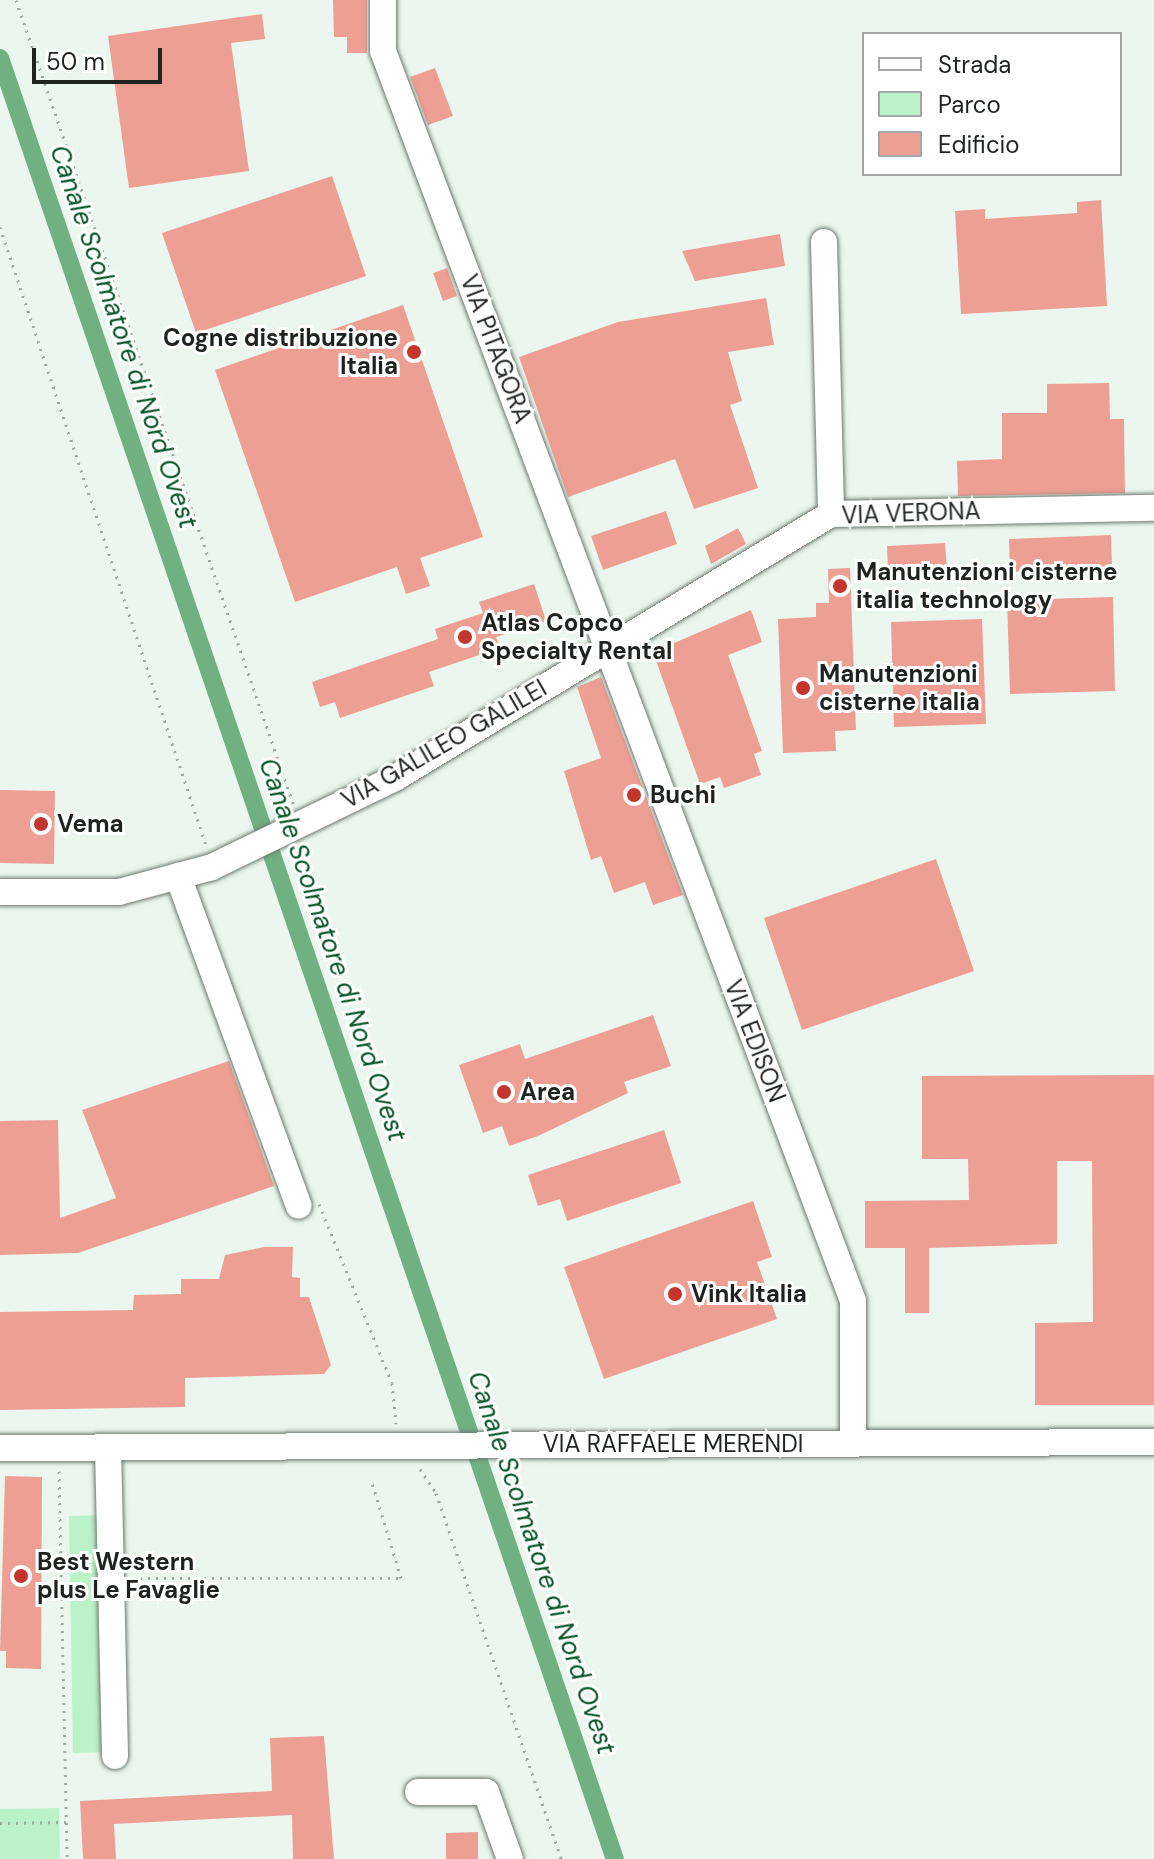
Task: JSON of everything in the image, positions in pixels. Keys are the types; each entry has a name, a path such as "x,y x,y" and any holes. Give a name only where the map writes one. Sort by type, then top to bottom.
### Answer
{"street":[{"name":"VIA PITAGORA","path":"383,0 383,51 608,648"},
{"path":"824,242 831,514"},
{"name":"VIA VERONA","path":"608,648 831,514 1154,508"},
{"name":"VIA GALILEO GALILEI","path":"0,892 119,892 218,864 395,778 608,648"},
{"name":"VIA EDISON","path":"608,648 853,1301 853,1444"},
{"path":"178,876 299,1206"},
{"name":"VIA RAFFAELE MERENDI","path":"0,1448 414,1443 1154,1442"},
{"path":"108,1447 115,1756"},
{"path":"418,1792 486,1792 510,1859"}],"path":[{"path":"16,0 295,827"},
{"path":"0,227 218,864"},
{"path":"299,1206 324,1207 392,1383 393,1418 414,1443 436,1493 561,1859"},
{"path":"59,1447 67,1859"},
{"path":"111,1577 401,1578 371,1479"},
{"path":"0,1823 66,1822"}],"green space":[{"path":"102,1515 106,1752 73,1753 69,1516"},
{"path":"59,1808 60,1859 0,1859 0,1809"}],"building":[{"path":"333,0 367,0 367,53 347,53 347,37 334,37"},
{"path":"262,14 265,39 231,43 249,171 129,188 108,36"},
{"path":"435,68 453,116 428,125 410,77"},
{"path":"332,176 366,276 196,333 162,233"},
{"path":"1101,200 1107,306 961,314 955,211 985,209 985,219 1077,213 1077,202"},
{"path":"780,234 785,266 695,281 682,251"},
{"path":"447,268 457,296 443,301 433,273"},
{"path":"766,298 774,345 728,352 742,401 730,405 758,488 694,509 675,459 568,497 519,357 618,322"},
{"path":"403,305 483,537 420,558 430,586 406,594 397,567 295,602 215,370"},
{"path":"1109,383 1110,419 1124,419 1125,493 958,496 957,461 1002,459 1002,413 1047,413 1047,384"},
{"path":"666,511 677,544 603,570 591,536"},
{"path":"738,528 746,544 711,564 705,546"},
{"path":"1111,535 1112,568 1010,572 1009,539"},
{"path":"945,543 947,570 888,573 887,546"},
{"path":"850,568 856,730 835,731 836,751 783,753 778,619 816,617 816,603 829,603 828,569"},
{"path":"534,584 546,621 496,637 500,648 429,672 434,686 340,718 335,702 320,707 312,682 438,639 435,629 483,613 479,602"},
{"path":"1113,597 1115,691 1010,694 1007,600"},
{"path":"751,610 762,642 728,655 762,751 754,754 761,775 724,788 720,777 700,784 653,652"},
{"path":"982,619 986,724 894,727 891,622"},
{"path":"601,677 683,895 653,905 645,882 614,893 601,856 591,860 564,771 601,758 577,687"},
{"path":"0,790 55,791 54,864 0,863"},
{"path":"936,859 974,971 802,1030 764,918"},
{"path":"653,1015 671,1066 624,1082 628,1093 538,1136 509,1146 502,1126 483,1133 459,1065 520,1044 525,1059"},
{"path":"229,1061 274,1186 78,1253 0,1255 0,1121 58,1120 60,1218 116,1198 82,1110"},
{"path":"1154,1075 1154,1405 1035,1405 1035,1323 1093,1322 1092,1161 1057,1161 1057,1244 929,1248 929,1313 905,1313 905,1248 865,1248 865,1201 969,1200 968,1159 922,1159 922,1076"},
{"path":"664,1130 681,1183 567,1221 560,1199 538,1206 528,1175"},
{"path":"753,1201 772,1257 757,1262 777,1319 604,1379 564,1267"},
{"path":"264,1247 293,1247 292,1277 300,1278 300,1297 309,1297 331,1365 324,1374 185,1378 185,1407 0,1410 0,1312 133,1310 134,1295 181,1294 181,1279 219,1279 225,1255"},
{"name":"Best Western plus Le Favaglie","path":"5,1476 42,1477 41,1669 6,1668 6,1651 0,1651"},
{"path":"324,1736 334,1859 293,1859 292,1815 114,1824 116,1859 83,1859 80,1801 272,1791 270,1738"},
{"path":"478,1832 478,1859 446,1859 446,1833"}],"waterway":[{"name":"Canale Scolmatore di Nord Ovest","path":"0,58 615,1859"}],"place":[{"name":"Cogne distribuzione Italia","path":"414,352"},
{"name":"Manutenzioni cisterne italia technology","path":"840,586"},
{"name":"Atlas Copco Specialty Rental","path":"465,637"},
{"name":"Manutenzioni cisterne italia","path":"803,688"},
{"name":"Buchi","path":"634,795"},
{"name":"Vema","path":"41,824"},
{"name":"Area","path":"504,1092"},
{"name":"Vink Italia","path":"675,1294"},
{"name":"Best Western plus Le Favaglie","path":"21,1576"}]}
